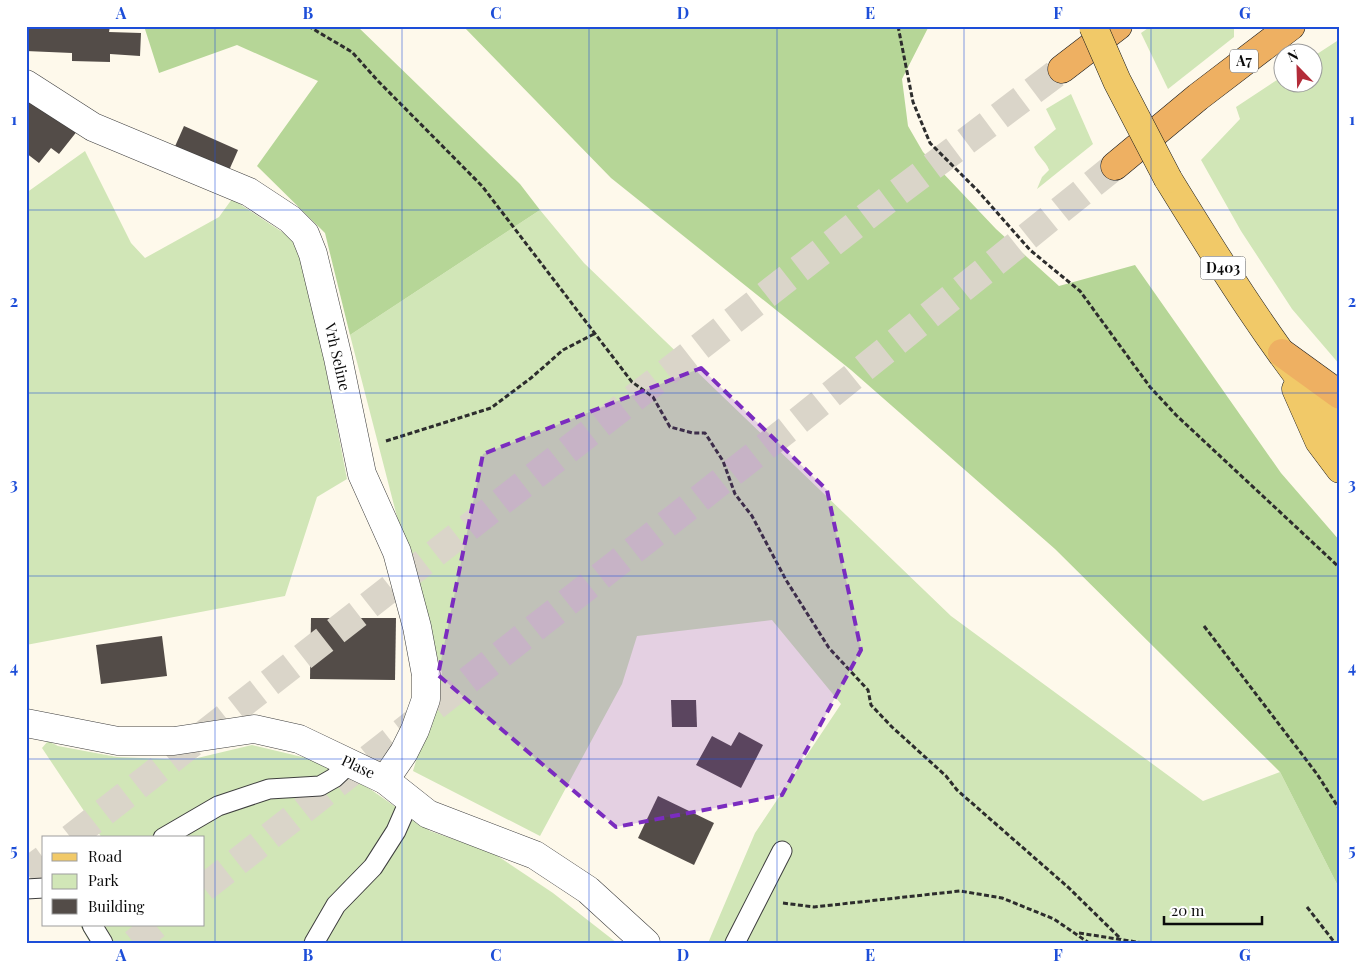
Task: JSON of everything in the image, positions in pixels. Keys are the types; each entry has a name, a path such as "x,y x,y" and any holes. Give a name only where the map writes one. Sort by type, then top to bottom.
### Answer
{"highway":[{"path":"1062,69 1118,26"},
{"name":"A7","path":"1115,166 1286,27"},
{"path":"1282,353 1340,395"}],"main road":[{"name":"D403","path":"1093,26 1117,81 1168,179 1232,282 1282,353 1340,429"},
{"path":"1282,353 1319,441 1340,469"}],"street":[{"name":"Vrh Seline","path":"26,84 93,128 249,192 290,219 305,234 313,254 362,474 397,552 417,627 426,675 426,699 415,730 404,752 385,780"},
{"name":"Plase","path":"26,723 118,741 174,741 254,729 299,739 385,780 428,814 535,855 588,890 646,943"}],"lane":[{"path":"166,836 218,806 269,789 320,786 334,778 350,763"},
{"path":"314,943 336,905 373,867 396,831 410,800"},
{"path":"736,943 782,851"},
{"path":"26,890 42,888"},
{"path":"93,926 103,943"}],"path":[{"path":"308,26 352,52 378,81 482,186 632,382 653,397 670,427 693,434 705,433 722,461 735,494 752,516 786,580 829,648 868,690 872,705 892,727 946,776 957,790 1069,888 1120,939"},
{"path":"898,26 913,102 930,143 978,191 1030,250 1080,291 1150,387 1176,415 1340,568"},
{"path":"357,449 421,432 491,408 531,378 563,350 594,334"},
{"path":"1204,626 1317,774 1340,810"},
{"path":"758,897 773,902 814,907 960,891 1002,898 1054,919 1078,933 1089,943"},
{"path":"1307,907 1335,943"},
{"path":"1078,933 1143,943"}],"highlighted area":[{"path":"701,368 827,490 861,650 782,795 616,827 438,675 483,454"}],"green space":[{"path":"144,26 357,26 520,184 540,210 350,335 325,233 257,166 318,81 237,45 159,73"},
{"path":"463,26 929,26 902,79 908,126 923,152 996,229 1059,286 1135,265 1281,473 1340,541 1340,890 1280,772 1055,549 851,370 611,178"},
{"path":"1151,26 1234,26 1234,37 1168,89 1141,33"},
{"path":"1340,39 1340,365 1292,309 1241,231 1201,160 1240,119 1236,107 1274,82 1274,92 1324,92 1324,49"},
{"path":"1071,94 1093,144 1037,189 1042,177 1049,170 1034,147 1056,129 1046,109"},
{"path":"85,151 131,243 145,258 219,217 232,199 302,245 347,479 317,497 285,596 26,645 26,193"},
{"path":"540,210 584,263 951,616 1203,801 1280,772 1340,890 1340,943 708,943 755,833 841,704 772,620 637,636 622,684 540,836 413,771 442,673 403,540 350,335"},
{"path":"48,741 58,746 117,757 189,760 252,745 319,761 370,789 430,831 493,853 553,893 617,943 90,943 81,926 205,926 205,836 101,836 42,748"}],"building":[{"path":"26,26 110,26 109,32 141,33 140,56 110,54 110,62 72,61 72,53 26,51"},
{"path":"26,90 78,130 59,154 51,148 39,163 26,153"},
{"path":"184,126 238,150 227,175 173,151"},
{"path":"311,618 396,618 395,680 310,679"},
{"path":"162,636 167,676 101,684 96,645"},
{"path":"671,700 696,700 697,727 672,727"},
{"path":"739,732 763,745 741,788 696,765 712,736 731,746"},
{"path":"658,796 714,823 694,865 638,838"}],"tunnel":[{"path":"74,836 885,202 1062,69"},
{"path":"205,887 793,425 1115,166"},
{"path":"26,872 42,860"},
{"path":"134,943 155,926"}]}
